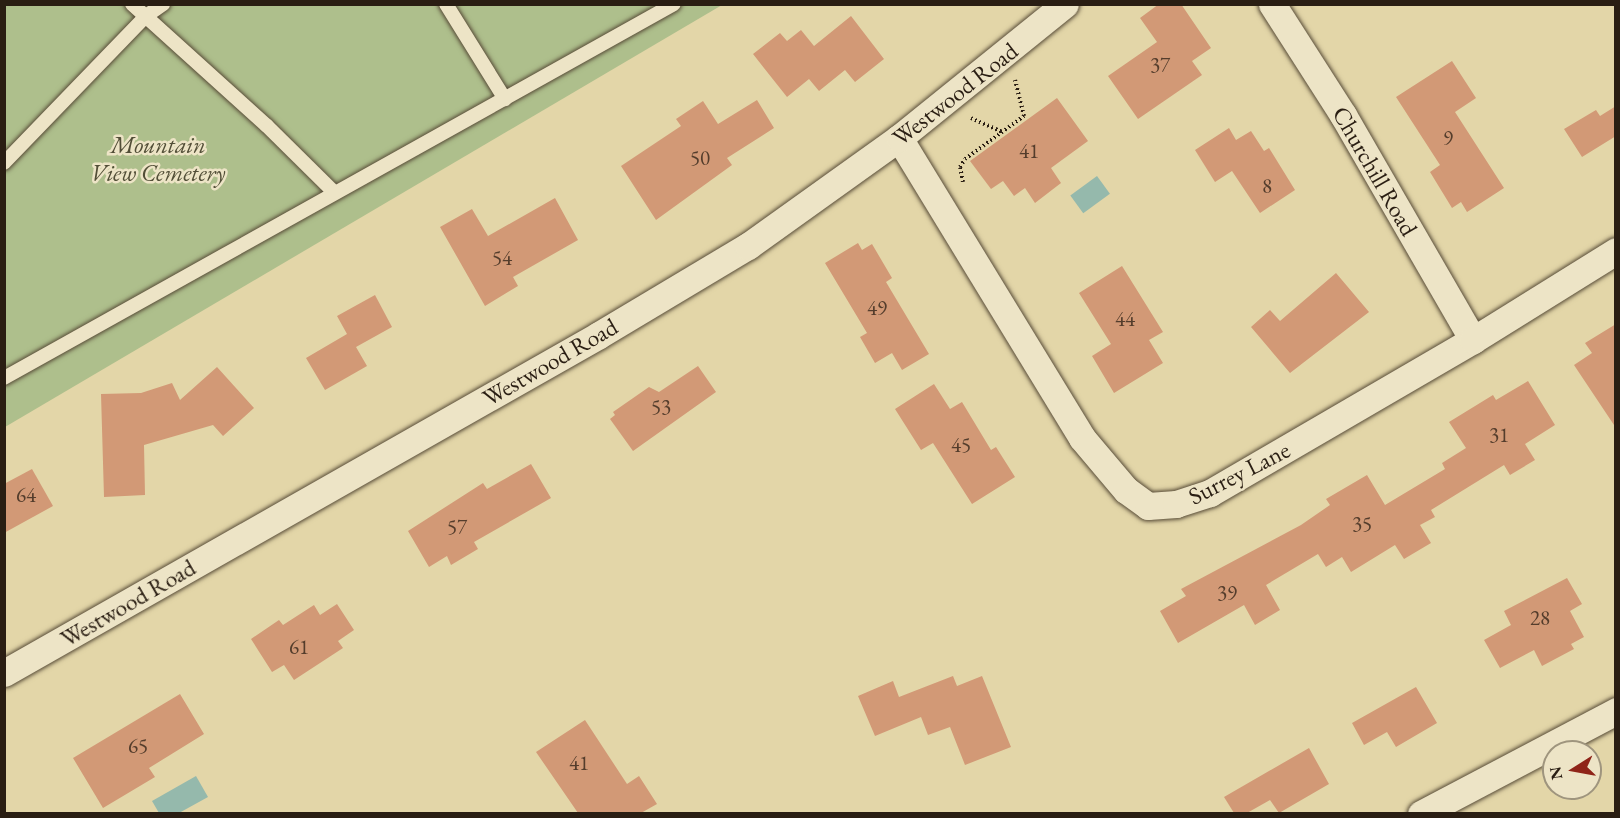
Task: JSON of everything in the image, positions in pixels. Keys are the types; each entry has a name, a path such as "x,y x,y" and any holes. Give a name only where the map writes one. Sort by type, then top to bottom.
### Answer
{"street":[{"name":"Westwood Road","path":"4,673 599,335 748,246 899,138 1003,58 1065,4"},
{"name":"Churchill Road","path":"1272,4 1343,115 1473,340"},
{"name":"Surrey Lane","path":"899,138 1082,438 1126,490 1149,506 1176,504 1210,493 1473,340 1616,251"},
{"path":"1421,813 1616,711"}],"lane":[{"path":"132,4 334,192"},
{"path":"4,163 146,16 163,4"},
{"path":"446,4 505,99"},
{"path":"6,376 674,4"}],"path":[{"path":"963,182 960,167 965,159 1024,116 1016,82 1003,58"}],"green space":[{"name":"Mountain View Cemetery","path":"5,4 722,5 5,427"}],"water":[{"path":"1097,176 1110,194 1083,213 1070,195"},
{"path":"196,776 208,797 179,813 159,813 152,801"}],"building":[{"path":"1159,4 1181,4 1211,48 1192,61 1202,75 1138,119 1108,76 1157,42 1140,18"},
{"path":"851,16 884,59 855,82 845,70 819,91 809,79 787,97 753,54 780,33 787,41 801,30 814,46"},
{"path":"1452,61 1476,98 1455,112 1504,188 1467,212 1461,202 1452,208 1430,172 1440,165 1396,97"},
{"path":"1057,98 1088,141 1051,168 1061,183 1035,203 1025,188 1014,196 1003,181 991,189 970,161"},
{"path":"757,100 774,128 727,158 732,165 656,220 621,166 681,126 676,119 703,101 718,124"},
{"path":"1616,106 1616,136 1582,157 1564,129 1596,110 1600,116"},
{"path":"1229,128 1236,140 1251,131 1264,151 1269,148 1295,190 1260,213 1232,171 1215,182 1195,150"},
{"path":"555,198 578,240 513,277 518,286 485,306 440,227 472,209 488,236"},
{"path":"858,243 862,250 872,244 892,278 886,282 929,354 902,370 892,353 875,363 860,337 867,333 825,263"},
{"path":"1122,266 1163,332 1149,340 1163,363 1114,393 1092,356 1111,344 1079,293"},
{"path":"1336,273 1369,312 1290,373 1251,327 1270,310 1280,321"},
{"path":"375,295 392,327 356,347 367,366 325,390 306,358 347,334 337,316"},
{"path":"1616,324 1616,428 1574,365 1592,353 1585,343"},
{"path":"698,366 716,392 633,451 610,419 615,415 613,412 649,387 659,392"},
{"path":"217,367 254,408 223,436 213,425 144,445 145,495 104,497 101,394 141,393 172,383 180,400"},
{"path":"1528,381 1555,425 1525,444 1535,460 1510,475 1504,465 1431,510 1435,517 1420,525 1431,543 1404,559 1395,545 1351,572 1342,557 1326,567 1318,554 1266,585 1280,610 1255,625 1244,605 1178,643 1160,611 1186,596 1181,589 1301,525 1330,505 1326,499 1367,475 1385,505 1445,469 1442,463 1466,448 1449,422 1493,395 1496,400"},
{"path":"934,384 950,409 962,402 991,450 996,447 1015,477 972,504 933,443 921,450 895,409"},
{"path":"531,464 551,498 474,542 478,549 451,565 447,556 429,567 408,531 483,483 487,489"},
{"path":"32,469 53,506 4,533 4,484"},
{"path":"1567,578 1582,604 1570,611 1584,637 1571,644 1574,649 1542,666 1534,650 1500,668 1484,640 1511,625 1504,611"},
{"path":"337,604 354,630 338,641 343,648 294,680 284,665 272,672 251,639 279,620 283,625 314,605 320,615"},
{"path":"953,676 957,686 982,676 1011,747 965,765 950,727 928,735 921,717 875,736 858,696 893,681 899,697"},
{"path":"1416,687 1437,723 1396,747 1387,732 1364,745 1352,723"},
{"path":"180,694 204,734 149,768 155,777 103,808 73,758"},
{"path":"585,720 627,784 639,776 657,804 641,813 578,813 536,752"},
{"path":"1309,748 1329,784 1279,813 1270,800 1247,813 1234,813 1224,797"}]}
